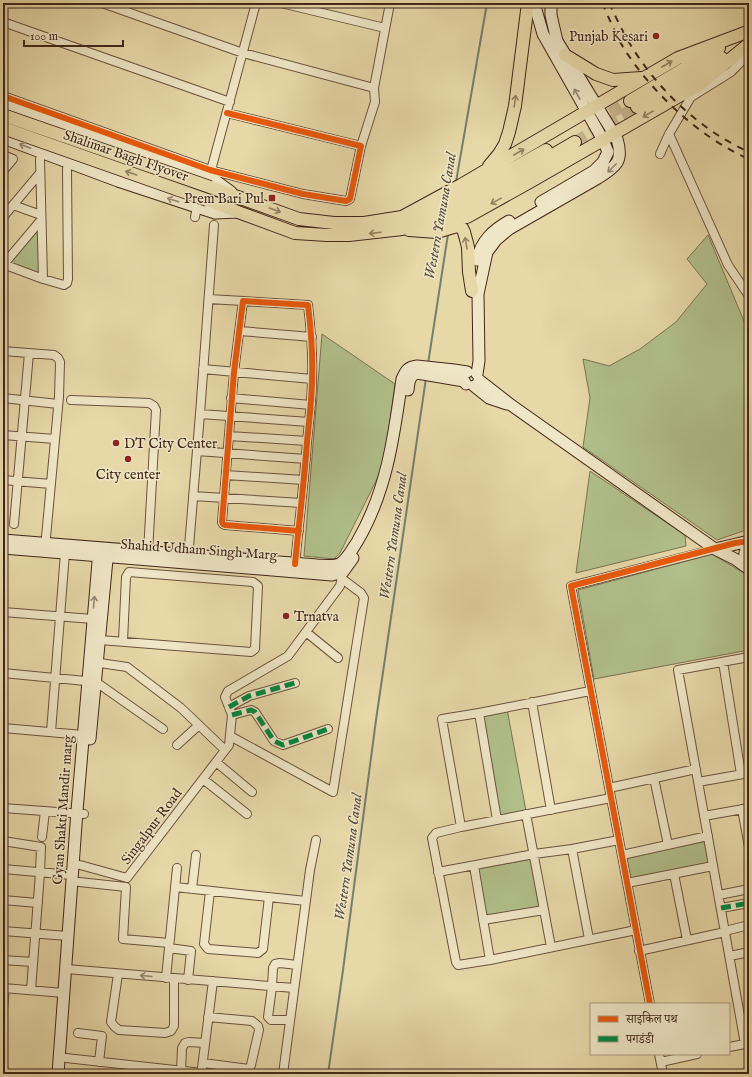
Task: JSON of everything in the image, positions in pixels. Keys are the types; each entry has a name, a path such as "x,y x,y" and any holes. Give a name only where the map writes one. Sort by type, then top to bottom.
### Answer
{"main road":[{"path":"461,191 482,173 499,154 505,144 515,106 528,3"},
{"path":"482,173 678,58 748,37"},
{"path":"634,104 748,37"},
{"path":"402,223 440,218 467,217 700,84 748,37"},
{"path":"565,55 596,74 613,80 645,77"},
{"name":"Shalimar Bagh Flyover","path":"3,115 210,178 238,197 299,219 334,223 402,223"},
{"name":"Shalimar Bagh Flyover","path":"3,128 207,200 295,233 349,235 402,223"},
{"path":"573,139 437,232 402,223 461,191 573,139"},
{"path":"458,218 468,247 469,272 472,291"}],"street":[{"path":"102,3 243,53 374,88"},
{"path":"210,178 256,3"},
{"path":"282,3 385,28"},
{"path":"3,96 210,178 346,201 350,199 361,146 375,102 374,88 390,3"},
{"path":"328,729 283,745 274,741 255,712 251,710 232,715 225,697 228,691 288,656 340,586 342,571 374,508 394,438 402,379 408,368 436,372 464,381 472,378 479,361 478,294 487,252 496,240 509,229 611,170 620,159 621,150 614,134 592,108 543,34 534,3"},
{"path":"472,378 472,291 478,257 482,245 491,233 594,171 603,162 608,152 592,108 557,41 551,15 551,3"},
{"path":"3,22 230,102"},
{"path":"660,154 669,134 691,97 731,72 746,57 749,49"},
{"path":"3,104 189,168 210,178"},
{"path":"227,113 361,146"},
{"path":"669,134 728,265 749,296"},
{"path":"3,138 196,212 238,212"},
{"path":"3,155 13,159 3,171"},
{"path":"40,159 43,279"},
{"path":"41,217 4,264 43,279 64,285 67,283 68,279 67,169"},
{"path":"3,216 40,173"},
{"path":"13,205 41,217"},
{"path":"188,559 214,225"},
{"path":"209,299 307,304 308,306 312,337 311,405 295,564"},
{"path":"243,301 231,398 231,416 222,522 225,525 299,531"},
{"path":"240,331 312,337"},
{"path":"3,351 54,355 60,362 58,404 45,548"},
{"path":"14,524 29,353"},
{"path":"203,369 312,379"},
{"path":"472,378 716,549 735,559 749,569"},
{"path":"3,398 58,404"},
{"path":"231,398 311,405"},
{"path":"71,400 149,403 154,406 156,410 148,552"},
{"path":"200,414 309,422"},
{"path":"3,435 55,439"},
{"path":"229,436 307,441"},
{"path":"197,451 306,459"},
{"path":"226,475 304,480"},
{"path":"3,480 51,484"},
{"path":"193,496 301,503"},
{"name":"Shahid Udham Singh Marg","path":"3,540 45,548 65,553 103,552 148,552 188,559 336,565 342,571 332,575 188,559 103,552 45,548 3,548"},
{"path":"650,1003 571,586 749,541"},
{"path":"749,545 745,550 745,560 749,569"},
{"name":"Gyan Shakti Mandir marg","path":"58,1074 64,992 69,970 68,936 76,879 80,865 80,814 94,662 93,619 103,552"},
{"name":"Gyan Shakti Mandir marg","path":"94,662 100,640 103,552"},
{"path":"51,732 65,553"},
{"path":"230,736 333,792 364,598 342,571"},
{"path":"100,640 252,652 255,648 258,586 253,582 129,572 126,577 123,641"},
{"path":"3,612 93,619"},
{"path":"306,632 338,658"},
{"path":"730,1047 747,1043 725,931 678,670 749,657"},
{"path":"94,662 127,667 181,708 225,750"},
{"path":"698,782 745,774 723,662"},
{"path":"3,673 92,682 163,729"},
{"name":"Gyan Shakti Mandir marg","path":"65,1074 69,970 80,814 83,735 92,682"},
{"path":"229,707 250,696 295,683"},
{"path":"461,827 442,719 590,691"},
{"path":"532,702 551,810"},
{"path":"479,713 497,820"},
{"name":"Singalpur Road","path":"80,865 128,878 229,745 232,715"},
{"path":"177,745 199,726"},
{"path":"3,728 83,735"},
{"path":"216,762 252,792"},
{"path":"609,788 696,769"},
{"path":"654,778 668,845"},
{"path":"203,779 247,814"},
{"path":"611,798 436,833 432,838 438,872 457,964 460,965 636,930"},
{"path":"3,808 80,814"},
{"path":"704,816 746,809 749,847"},
{"path":"42,837 45,811"},
{"path":"526,814 551,947"},
{"path":"622,855 708,836"},
{"path":"283,1074 310,870 316,840"},
{"path":"438,872 619,840"},
{"path":"3,841 41,847 31,990"},
{"path":"572,849 590,939"},
{"path":"192,889 196,855"},
{"path":"474,866 490,960"},
{"path":"627,883 713,866"},
{"path":"166,978 177,868"},
{"path":"3,869 40,873 126,887 123,939 191,951 188,980"},
{"path":"674,874 687,940"},
{"path":"175,887 306,901"},
{"path":"719,895 749,889"},
{"path":"210,891 204,944 208,949 261,951 263,949 269,897"},
{"path":"3,900 38,903"},
{"path":"721,908 749,903"},
{"path":"484,920 544,910"},
{"path":"639,951 749,925"},
{"path":"3,931 68,936"},
{"path":"730,956 749,952"},
{"path":"3,960 34,962"},
{"path":"290,1020 271,1020 268,1017 273,968 275,964 280,963 297,965"},
{"path":"69,970 294,988"},
{"path":"118,974 111,1022 119,1030 171,1031 174,1026 174,979"},
{"path":"66,1058 201,1074 213,981"},
{"path":"3,988 64,992"},
{"path":"203,1063 249,1069 252,1066 259,1030 258,1026 252,1021 208,1017"},
{"path":"78,1033 102,1036 99,1062"},
{"path":"182,1072 182,1048 185,1043 205,1043"},
{"path":"661,1074 660,1058 688,1055"},
{"path":"745,1074 749,1073"}],"green space":[{"path":"39,227 39,274 9,263"},
{"path":"708,235 749,333 749,529 717,540 583,447 590,398 583,359 609,366 640,349 676,322 707,284 687,259"},
{"path":"322,334 395,384 381,471 340,553 334,559 304,556"},
{"path":"590,471 685,535 686,546 576,573"},
{"path":"712,554 749,576 749,650 594,679 578,590"},
{"path":"507,709 526,811 500,816 480,713"},
{"path":"706,841 710,864 631,880 626,856"},
{"path":"531,859 540,907 486,917 477,869"},
{"path":"3,994 9,994 3,1057"}],"waterway":[{"name":"Western Yamuna Canal","path":"456,182 487,3"},
{"name":"Western Yamuna Canal","path":"428,364 448,234"},
{"name":"Western Yamuna Canal","path":"328,1074 376,720 426,378"}],"tunnel":[{"path":"595,122 630,101"},
{"path":"575,142 637,107"}],"railway":[{"path":"602,3 623,47 634,64 662,97 678,112 713,139 749,159"},
{"path":"609,3 630,44 641,61 667,93 697,120 731,143 749,152"}],"marked path":[{"path":"229,707 249,696 295,683"},
{"path":"232,715 251,710 255,712 274,741 283,745 328,729"},
{"path":"721,908 749,903"}],"cycle path":[{"path":"3,96 210,170 303,194 346,201 350,199 361,146 227,113"},
{"path":"295,564 297,549 298,533 300,518 312,394 312,351 308,305 243,301 234,372 222,522 225,525 299,531"},
{"path":"650,1003 571,586 735,543 749,541"}],"place":[{"name":"Punjab Kesari","path":"656,36"},
{"name":"Prem Bari Pul","path":"272,198"},
{"name":"DT City Center","path":"116,443"},
{"name":"City center","path":"128,459"},
{"name":"Trnatva","path":"286,616"}]}
